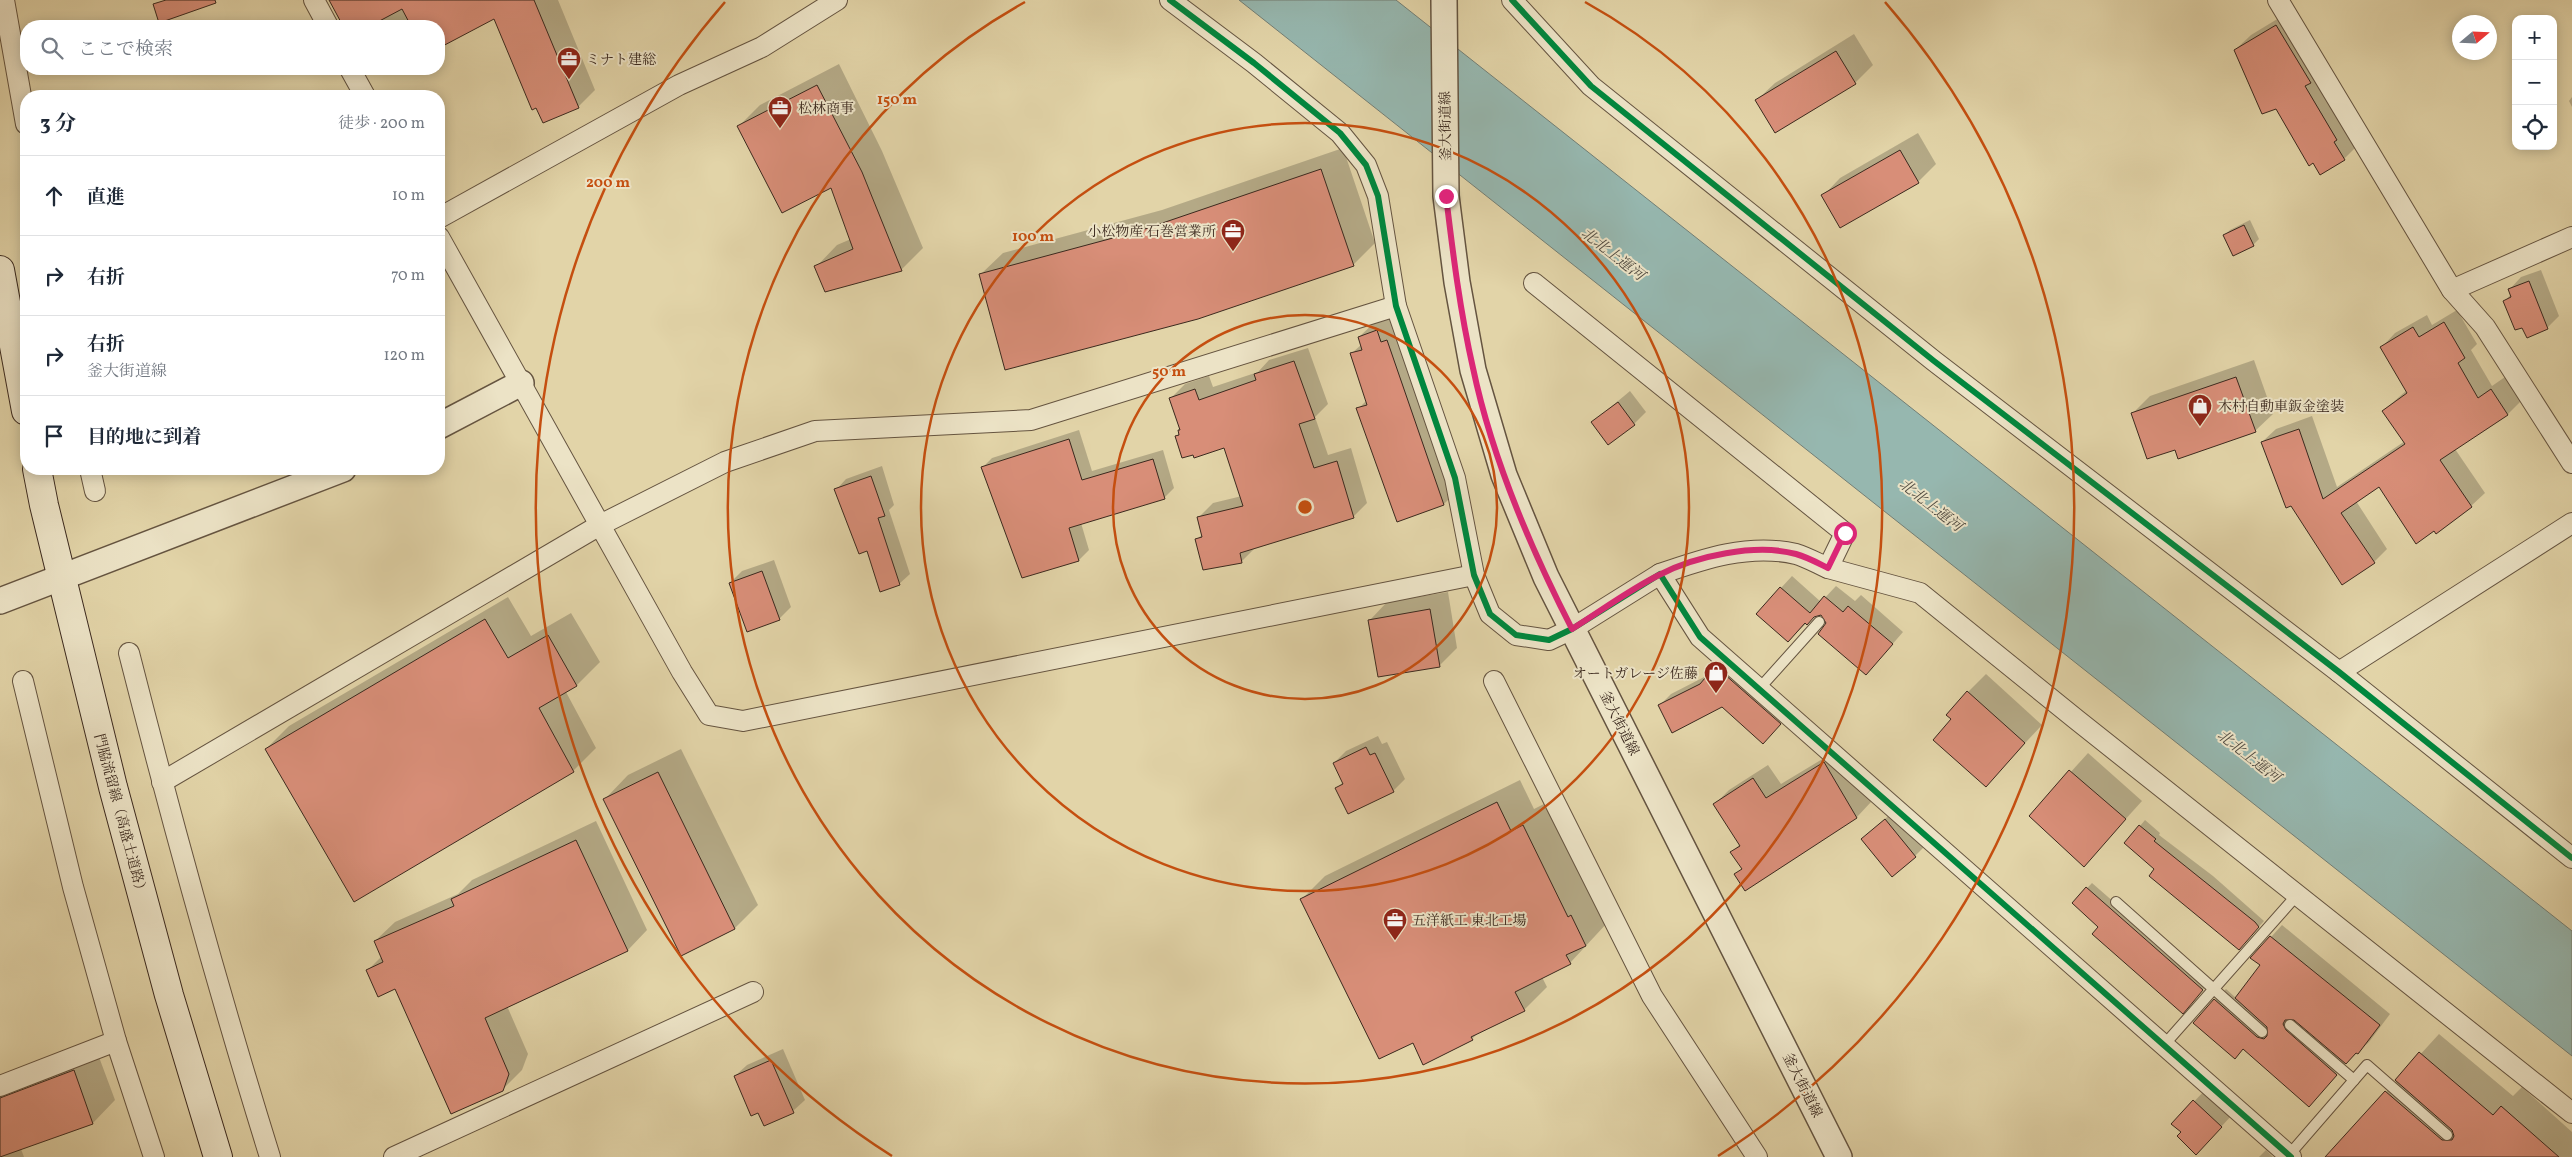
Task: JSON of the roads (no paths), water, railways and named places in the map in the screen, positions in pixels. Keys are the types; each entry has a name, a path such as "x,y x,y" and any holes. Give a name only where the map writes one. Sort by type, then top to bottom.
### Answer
{"main road":[{"path":"0,270 20,378"},
{"name":"門脇流留線（高盛土道路）","path":"38,475 113,787 161,966 218,1157"}],"street":[{"path":"4,0 20,90"},
{"path":"314,0 325,20"},
{"path":"445,215 679,85 762,47 837,0"},
{"path":"1170,0 1254,63 1340,133 1366,165 1378,196 1396,306 1455,478 1474,575 1490,614 1516,635 1550,640 1572,629 1660,574 1701,559 1734,552 1796,554 1828,568 1920,593 2297,896 2572,1113"},
{"name":"釜大街道線","path":"1444,0 1446,196 1457,282 1478,389 1504,475 1546,577 1839,1157"},
{"path":"1512,0 1591,86 1934,361 2340,672 2572,858"},
{"path":"2278,0 2452,290 2485,327 2572,463"},
{"path":"353,75 362,90"},
{"path":"2452,290 2572,237"},
{"path":"445,248 682,672 709,715 743,722 1474,575"},
{"path":"1534,284 1845,533 1828,568"},
{"path":"162,782 600,525 725,462 815,431 1031,420 1396,306"},
{"path":"445,423 521,383"},
{"path":"91,475 95,491"},
{"path":"0,601 327,475"},
{"path":"2340,672 2572,523"},
{"path":"1660,574 1700,637 2290,1156"},
{"path":"129,653 162,782 229,1025 270,1157"},
{"path":"23,681 73,887 116,1041 154,1157"},
{"path":"1494,681 1652,996 1757,1157"},
{"path":"394,1157 752,992"},
{"path":"0,1086 116,1041"}],"lane":[{"path":"1758,690 1819,622"},
{"path":"2164,1045 2297,896"},
{"path":"2116,902 2262,1032"},
{"path":"2290,1026 2354,1080"},
{"path":"2290,1156 2367,1065 2447,1135"}],"water":[{"name":"北北上運河","path":"1239,0 1396,0 2572,931 2572,1056"}],"place":[{"name":"ミナト建総","path":"569,80"},
{"name":"松林商事","path":"780,129"},
{"name":"小松物産 石巻営業所","path":"1233,252"},
{"name":"木村自動車鈑金塗装","path":"2200,427"},
{"name":"オートガレージ佐藤","path":"1716,694"},
{"name":"五洋紙工 東北工場","path":"1395,941"}]}
